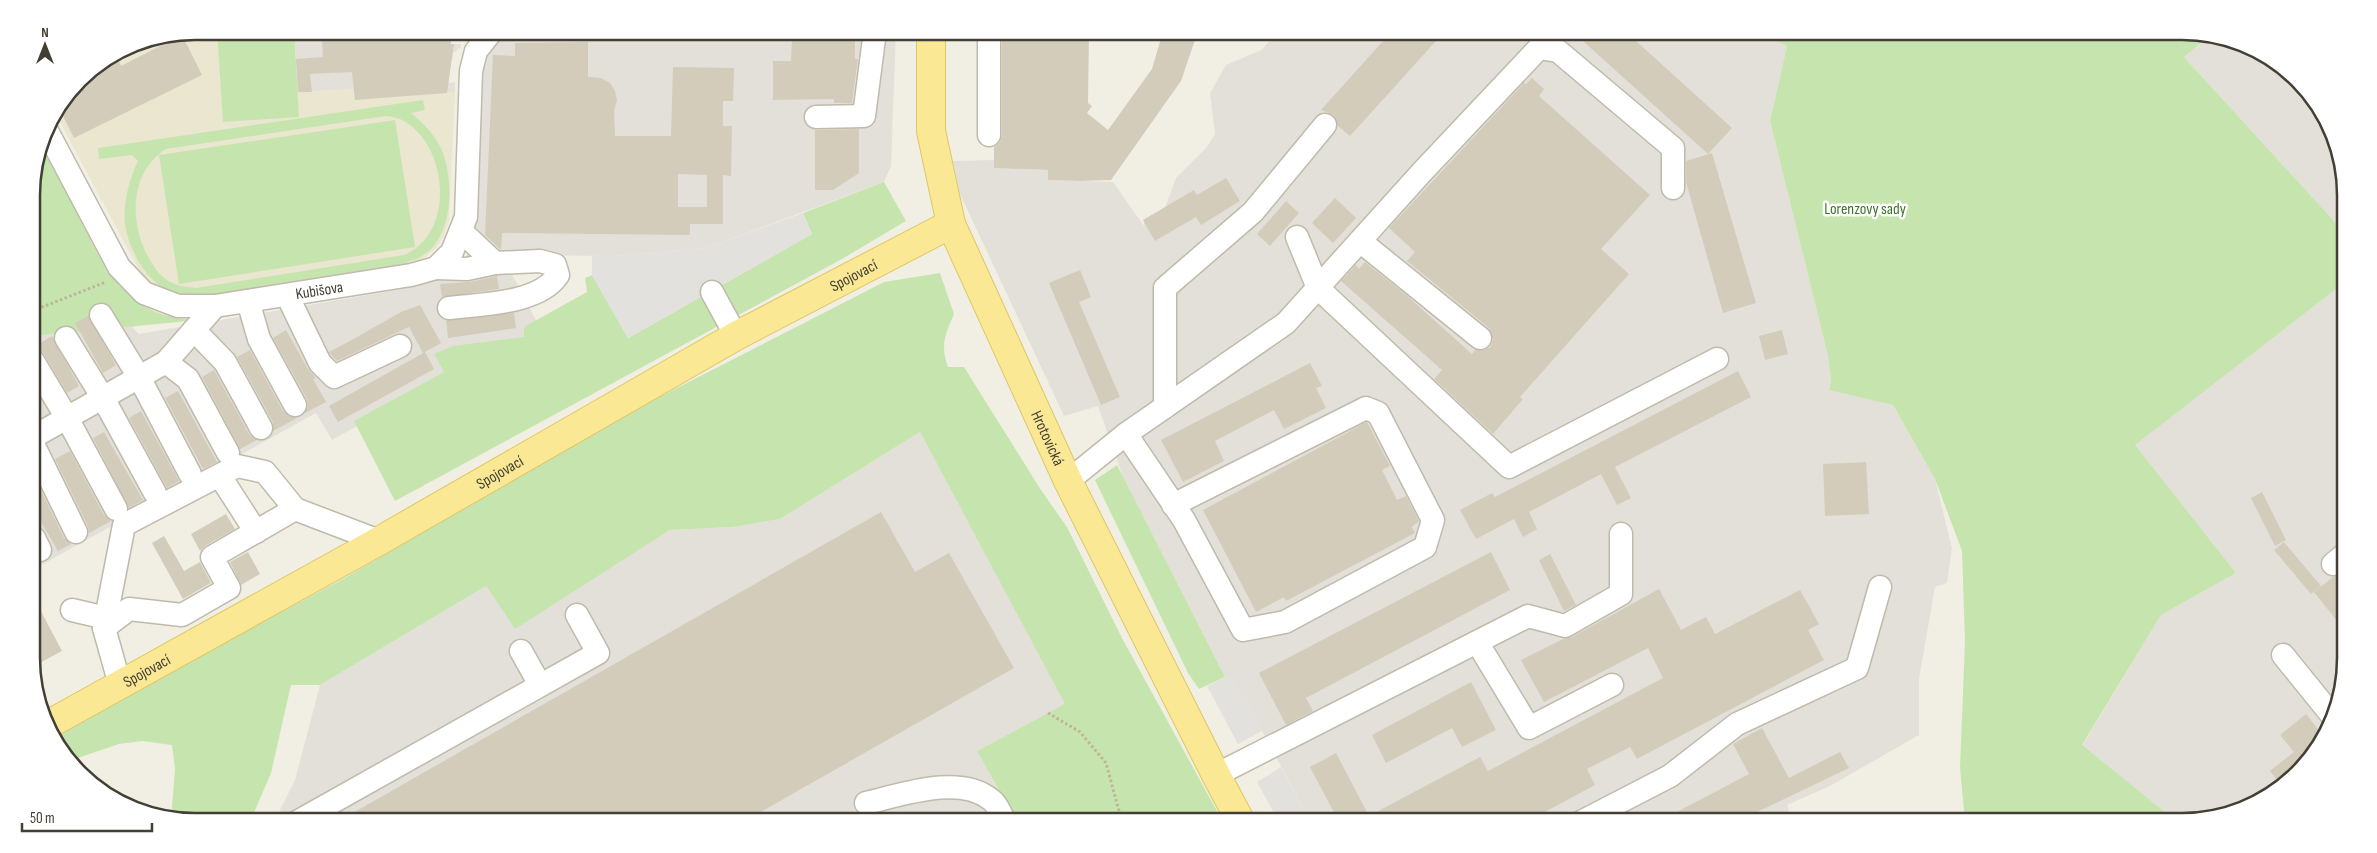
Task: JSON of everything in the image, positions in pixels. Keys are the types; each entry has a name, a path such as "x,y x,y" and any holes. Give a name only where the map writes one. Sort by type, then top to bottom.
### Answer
{"main road":[{"name":"Hrotovická","path":"931,40 931,131 951,224 1068,481 1236,813"},
{"name":"Spojovací","path":"54,722 379,541 736,336 951,224"}],"street":[{"path":"436,268 452,252 466,217 471,71 476,51 485,40"},
{"path":"816,117 864,116 874,40"},
{"path":"989,40 989,135"},
{"path":"1068,481 1126,434 1286,323 1539,48 1558,51 1673,148 1673,188"},
{"path":"1165,407 1165,288 1253,212 1325,125"},
{"name":"Kubišova","path":"51,138 118,268 144,293 178,306 215,306 287,296 411,275 436,268"},
{"path":"461,231 495,263"},
{"path":"1297,237 1318,288 1509,467 1717,359"},
{"path":"1360,241 1480,338"},
{"path":"436,268 467,269 495,263 540,261 555,265 558,275 552,283 524,298 449,308"},
{"path":"712,292 736,336"},
{"path":"287,296 320,363 334,377 400,346"},
{"path":"248,301 259,339 295,405"},
{"path":"40,433 166,362 215,306"},
{"path":"101,315 139,377 190,474"},
{"path":"194,330 225,362 261,428"},
{"path":"66,338 103,398 154,493"},
{"path":"166,362 188,379 228,454"},
{"path":"40,372 68,418 116,509"},
{"path":"1126,434 1173,505 1243,630 1285,622 1425,547 1433,520 1378,413 1366,408 1173,505"},
{"path":"40,458 76,532"},
{"path":"120,685 105,623 124,524 237,466 265,472 295,509 379,541"},
{"path":"220,476 256,532"},
{"path":"105,623 129,609 182,615 228,588 212,558 295,509"},
{"path":"1216,775 1528,616 1565,626 1621,594 1621,534"},
{"path":"1598,813 1670,776 1738,724 1857,668 1880,587"},
{"path":"72,610 105,623"},
{"path":"313,813 598,653 577,615"},
{"path":"1476,642 1529,728 1612,685"},
{"path":"521,651 540,685"},
{"path":"2283,654 2328,710"},
{"path":"866,803 940,787 974,789 992,800 1000,813"}],"path":[{"path":"40,308 125,274"},
{"path":"1048,713 1080,732 1106,763 1120,813"}],"shaded area":[{"path":"184,40 295,40 298,92 354,89 356,100 455,92 449,220 444,235 436,248 421,261 401,269 186,299 146,283 59,121 85,85 109,66 145,48"},
{"path":"295,40 451,40 451,44 461,44 461,47 453,53 452,59 447,58 448,83 455,82 455,92 355,100 354,89 298,92"},
{"path":"496,40 896,40 891,166 884,182 706,248 613,256 502,255 541,330 455,371 332,440 316,413 40,566 40,333 108,301 139,334 397,290 467,257 478,77 492,43"},
{"path":"1270,40 1774,40 1787,46 1770,121 1828,356 1831,381 1829,389 1893,405 1935,479 1952,548 1947,583 1935,587 1919,679 1919,735 1830,786 1787,805 1790,813 1306,813 1232,675 1225,677 1124,480 1098,406 1064,416 960,194 953,161 994,160 995,168 1048,170 1048,180 1113,182 1144,226 1144,220 1165,208 1176,178 1207,147 1215,134 1210,93 1226,65 1261,50"},
{"path":"2203,41 2213,43 2251,56 2277,72 2292,85 2316,117 2332,155 2336,174 2337,224 2184,57"},
{"path":"803,213 812,234 628,338 592,275 592,256 706,248"},
{"path":"2337,288 2337,658 2336,679 2332,698 2316,736 2292,768 2260,792 2232,805 2213,810 2193,813 2166,813 2082,746 2161,615 2236,573 2134,445"},
{"path":"920,432 1066,704 977,751 1012,813 278,813 295,780 320,685 486,586 515,628 670,530 733,527 780,519"},
{"path":"1232,674 1262,731 1238,744 1207,686"},
{"path":"1281,767 1306,813 1274,813 1257,782"}],"green space":[{"path":"218,40 295,40 299,117 223,122"},
{"name":"Lorenzovy sady","path":"1774,40 2203,41 2184,57 2337,224 2337,288 2135,445 2236,573 2161,615 2082,745 2166,813 1964,813 1960,768 1965,641 1962,551 1935,479 1893,405 1829,390 1831,381 1828,356 1770,121 1787,46"},
{"path":"423,100 425,110 411,113 428,129 441,148 448,172 448,213 439,238 432,248 415,260 403,264 197,297 178,295 158,284 142,267 127,235 125,224 126,199 129,183 138,161 132,155 99,159 98,148","holes":["386,116 404,121 419,133 430,150 437,169 440,190 438,210 432,229 420,244 404,255 196,288 179,285 167,280 159,274 151,262 139,233 136,201 139,186 145,172 154,159 166,149"]},
{"path":"395,120 415,247 179,284 159,155"},
{"path":"47,150 102,261 125,291 139,303 155,312 175,318 199,320 40,335 40,184"},
{"path":"884,182 906,221 842,259 395,501 354,421 444,372 434,354 453,346 524,337 524,327 587,292 585,278 592,275 628,338 812,234 803,213"},
{"path":"940,273 954,314 948,328 944,346 948,367 964,367 1041,490 1067,527 1122,638 1218,813 1012,813 977,751 1065,704 920,432 780,519 733,527 670,530 515,629 486,586 320,685 291,685 271,773 254,813 184,813 172,811 175,770 172,745 142,741 119,744 77,758 59,732 341,580 630,412 884,282"},
{"path":"1117,465 1225,677 1199,689 1188,673 1095,480"}],"building":[{"path":"184,40 202,75 74,138 62,115 66,109 93,78 119,60 121,66 167,43"},
{"path":"322,40 451,40 451,44 454,44 447,93 355,100 352,72 310,74 312,92 298,92 296,59 323,57"},
{"path":"792,40 855,40 855,59 858,59 852,103 834,103 834,99 773,100 773,61 791,61"},
{"path":"1002,40 1089,40 1088,103 1092,106 1087,113 1108,130 1152,69 1160,40 1195,40 1181,81 1111,180 1048,180 1048,170 994,168 994,147 1000,142 1002,135"},
{"path":"1384,40 1437,40 1350,136 1338,126 1334,115 1321,110"},
{"path":"1582,40 1635,40 1732,128 1708,154"},
{"path":"588,42 588,77 601,78 610,83 615,91 617,100 614,111 615,136 671,136 673,67 734,68 733,101 723,101 723,126 732,126 731,176 723,175 723,224 690,224 690,235 502,233 501,250 485,235 493,55 515,56 515,43","holes":["678,174 707,175 707,207 678,207"]},
{"path":"1532,78 1544,89 1539,96 1650,195 1601,249 1629,274 1520,397 1523,399 1493,434 1434,379 1442,370 1341,281 1356,265 1359,269 1365,262 1406,295 1472,354 1475,350 1484,350 1490,347 1493,340 1489,328 1407,261 1415,252 1389,228 1524,83 1526,84"},
{"path":"859,129 859,173 833,190 815,190 815,130"},
{"path":"1712,153 1756,303 1723,313 1686,182 1686,161"},
{"path":"1226,178 1240,201 1201,225 1196,217 1155,241 1143,220 1194,190 1197,195"},
{"path":"1335,198 1356,218 1333,243 1312,223"},
{"path":"1286,201 1299,213 1270,246 1257,234"},
{"path":"1080,270 1091,297 1079,302 1120,397 1101,405 1049,283"},
{"path":"497,276 499,289 442,297 440,284 470,282"},
{"path":"420,305 441,343 423,353 409,327 337,361 329,352 401,312"},
{"path":"514,313 516,328 448,338 446,320"},
{"path":"88,316 116,365 103,373 75,323"},
{"path":"286,330 308,369 316,378 313,379 326,402 305,413 308,406 307,399 273,338"},
{"path":"1782,330 1788,354 1765,360 1759,336"},
{"path":"52,336 79,386 67,393 40,350 40,343"},
{"path":"250,350 283,411 289,416 297,418 273,431 273,422 237,357"},
{"path":"425,352 434,369 338,422 329,406"},
{"path":"1310,363 1322,386 1316,388 1326,408 1284,429 1274,410 1215,441 1224,461 1183,482 1161,440"},
{"path":"214,370 249,434 257,440 240,449 202,377"},
{"path":"1738,371 1751,397 1615,467 1631,498 1617,505 1601,474 1529,512 1537,529 1523,537 1514,519 1476,539 1460,510 1492,493 1495,497"},
{"path":"178,391 217,462 203,469 165,398"},
{"path":"141,411 179,481 167,488 129,418"},
{"path":"1367,422 1390,466 1382,470 1397,500 1406,496 1419,521 1412,527 1415,533 1286,601 1284,597 1256,612 1203,510"},
{"path":"104,432 143,500 129,508 93,438"},
{"path":"70,451 104,515 111,521 89,533 88,526 55,459"},
{"path":"1866,462 1869,514 1825,516 1823,464"},
{"path":"40,488 64,538 71,544 58,551 40,520"},
{"path":"2262,492 2286,540 2275,546 2251,498"},
{"path":"881,512 915,572 949,553 1014,668 759,813 353,813"},
{"path":"226,514 235,529 205,546 200,551 191,534"},
{"path":"164,536 184,571 200,562 211,583 183,599 152,543"},
{"path":"2284,542 2321,586 2311,594 2274,550"},
{"path":"248,552 260,574 241,585 230,562"},
{"path":"1491,552 1510,590 1306,698 1313,711 1286,725 1259,673"},
{"path":"1550,554 1576,605 1564,611 1539,560"},
{"path":"2337,575 2337,621 2314,592"},
{"path":"1659,589 1681,630 1706,617 1715,634 1800,590 1819,624 1808,630 1824,660 1637,759 1630,747 1587,769 1595,785 1543,813 1375,813 1480,757 1488,771 1663,678 1648,648 1544,702 1521,660 1563,639 1572,637"},
{"path":"40,609 62,651 40,663"},
{"path":"1471,682 1496,730 1462,747 1452,728 1386,763 1372,735"},
{"path":"2306,714 2319,731 2305,753 2277,781 2270,771 2294,752 2280,735"},
{"path":"1762,728 1789,778 1840,752 1849,768 1758,813 1675,813 1749,774 1733,744"},
{"path":"1336,753 1367,813 1334,813 1310,767"}]}
